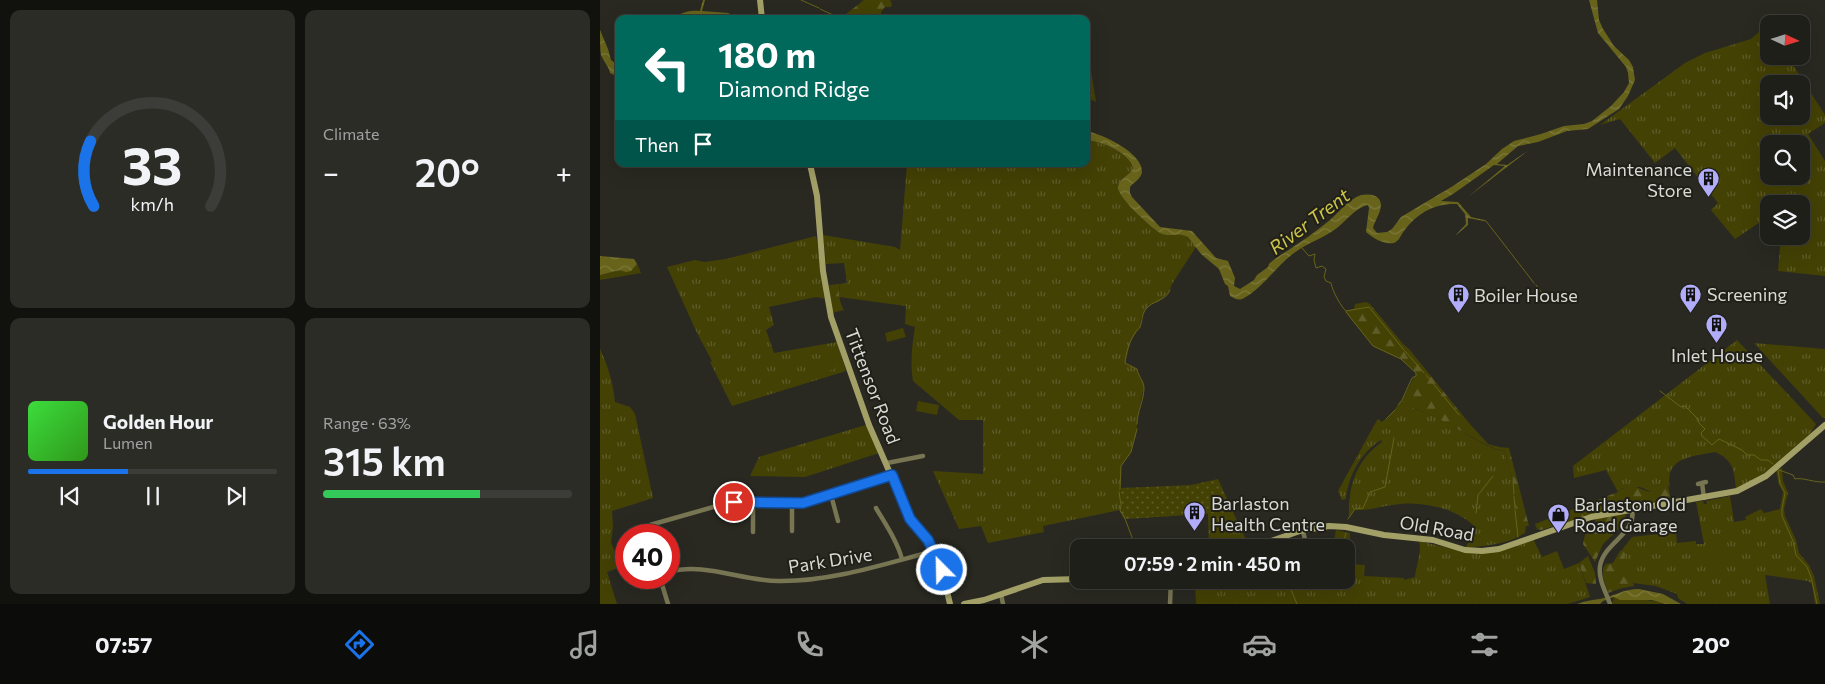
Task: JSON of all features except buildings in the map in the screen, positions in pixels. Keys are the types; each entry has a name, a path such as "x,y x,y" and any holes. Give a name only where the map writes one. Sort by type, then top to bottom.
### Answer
{"street":[{"path":"760,0 762,15"},
{"name":"Tittensor Road","path":"811,167 816,196 823,271 831,317 856,391 910,519 928,540 942,570 950,604"},
{"name":"Old Road","path":"1279,539 1324,526 1337,526 1384,535 1433,540 1464,550 1482,551 1505,547 1591,517 1734,492 1766,476 1825,425"},
{"path":"887,463 922,456"},
{"path":"653,524 726,503 753,503 772,500 792,503 810,502 892,475"},
{"path":"1702,483 1704,498"},
{"path":"831,495 838,521"},
{"path":"753,503 753,532"},
{"path":"792,503 792,531"},
{"path":"876,508 890,531 902,560"},
{"path":"1609,603 1600,576 1600,563 1608,550 1631,524 1632,509"},
{"path":"1303,531 1305,539"},
{"name":"Park Drive","path":"680,569 684,568 764,580 811,580 853,572 934,551"},
{"path":"964,604 1043,580 1070,579"},
{"path":"663,589 668,604"},
{"path":"1170,589 1170,604"},
{"path":"1001,594 1003,604"}],"green space":[{"path":"864,0 890,0 892,4 891,7 885,7 881,12 881,15 845,15"},
{"path":"1760,31 1760,65 1793,65 1799,75 1760,75 1760,125 1810,125 1810,91 1825,115 1825,123 1809,135 1760,135 1760,185 1810,185 1810,137 1825,161 1825,276 1778,271 1780,245 1810,245 1810,195 1760,195 1760,222 1735,239 1711,210 1718,203 1675,148 1655,163 1620,119 1600,125 1685,63 1705,53 1751,39"},
{"path":"1090,69 1091,71 1096,102 1090,99"},
{"path":"1090,141 1114,149 1127,158 1133,168 1120,181 1118,186 1119,191 1129,205 1157,231 1165,235 1186,235 1196,247 1172,284 1168,294 1158,302 1149,305 1146,309 1141,318 1140,327 1131,340 1125,363 1137,369 1144,387 1138,413 1136,437 1131,452 1121,466 1120,510 1043,526 1044,532 988,543 981,526 959,529 933,471 983,474 983,420 959,420 913,381 912,354 915,327 905,324 906,306 839,297 840,284 847,283 844,263 826,264 823,235 895,247 900,250 907,167 1090,167"},
{"path":"816,236 826,299 816,297 769,307 774,325 766,330 774,353 837,342 846,371 732,406 667,267 695,260 704,262 726,259"},
{"path":"636,261 641,273 600,280 600,275 620,270 631,271 637,264"},
{"path":"840,284 839,297 844,310 832,313 829,285"},
{"path":"1366,302 1370,304 1409,349 1488,444 1509,448 1529,526 1526,526 1525,533 1518,537 1513,481 1504,451 1481,442 1402,401 1416,373 1401,359 1373,346 1345,311 1354,309 1355,304"},
{"path":"903,328 906,337 887,342 885,333"},
{"path":"1737,340 1816,424 1811,433 1766,473 1736,489 1732,467 1726,459 1715,452 1690,457 1676,464 1669,477 1670,487 1668,485 1661,491 1654,493 1640,487 1623,488 1618,492 1606,470 1574,478 1573,466"},
{"path":"1754,343 1825,349 1825,418 1823,418"},
{"path":"600,349 610,375 615,402 630,407 635,414 653,498 612,511 613,527 611,542 615,552 615,569 607,572 617,604 600,604"},
{"path":"831,358 835,369 812,376 808,365"},
{"path":"1402,400 1415,409 1441,419 1481,442 1504,451 1513,481 1518,537 1485,546 1465,548 1474,535 1474,526 1457,514 1424,504 1402,504 1354,510 1349,517 1350,495 1355,475 1366,457 1382,442 1381,440 1367,451 1357,465 1349,482 1346,499 1342,500 1338,491 1377,420 1379,419 1381,422 1388,418"},
{"path":"918,401 939,405 937,415 916,411"},
{"path":"866,425 879,453 805,477 750,476 759,457"},
{"path":"1782,468 1783,481 1788,493 1784,509 1785,516 1796,540 1799,553 1809,565 1814,576 1820,604 1815,604 1812,584 1808,581 1765,575 1770,604 1687,604 1678,598 1677,594 1656,586 1633,583 1624,565 1622,550 1632,537 1676,532 1677,543 1696,541 1696,544 1704,544 1696,502 1703,501 1704,504 1707,504 1706,501 1730,496 1734,522 1746,520 1745,517 1761,509 1764,513 1780,509 1783,492 1779,485 1776,470"},
{"path":"1218,479 1233,512 1127,519 1123,518 1120,511 1121,488 1191,485"},
{"path":"1668,485 1671,500 1568,522 1541,530 1537,529 1535,524 1624,488 1632,486 1656,492"},
{"path":"1233,512 1246,539 1209,539 1208,513"},
{"path":"1626,514 1623,525 1603,544 1595,562 1583,544 1585,535 1595,526 1595,518"},
{"path":"1336,530 1350,533 1350,539 1334,539"},
{"path":"1533,539 1542,557 1557,551 1564,569 1579,563 1590,597 1568,604 1196,604 1195,589 1355,589 1355,564 1365,565 1364,576 1404,578 1404,580 1415,577 1420,546 1419,541 1461,551 1477,552"},
{"path":"1720,539 1725,563 1713,565 1709,541"},
{"path":"1623,550 1625,553 1624,565 1634,586 1608,593 1603,577 1603,568 1606,564 1613,563 1620,551"},
{"path":"1588,556 1595,573 1596,584 1586,583 1579,563"},
{"path":"1614,597 1652,601 1665,604 1612,604"}],"water":[{"path":"703,0 705,0 702,11 732,15 678,15 686,12 700,11"},
{"path":"1589,0 1597,0 1599,20 1603,29 1614,46 1629,60 1633,67 1635,80 1628,96 1619,109 1588,129 1567,131 1538,142 1518,146 1497,164 1507,165 1529,150 1468,197 1505,166 1494,165 1441,201 1458,202 1471,217 1484,221 1468,218 1468,225 1455,236 1466,224 1465,214 1457,204 1441,205 1421,214 1409,225 1397,241 1386,243 1366,232 1368,205 1355,211 1332,232 1294,253 1257,289 1242,299 1230,296 1228,286 1225,284 1219,269 1201,254 1188,237 1162,234 1128,204 1122,197 1118,186 1133,168 1131,163 1121,153 1107,145 1090,141 1090,132 1120,145 1136,158 1142,172 1139,179 1130,187 1132,197 1160,227 1192,231 1216,258 1228,261 1235,278 1234,286 1240,289 1254,280 1274,260 1317,231 1356,197 1368,195 1379,199 1381,206 1373,228 1377,233 1387,232 1392,229 1401,217 1486,164 1514,141 1564,126 1584,124 1592,121 1611,106 1624,92 1629,83 1626,67 1598,33"},
{"path":"600,30 611,60 615,63 615,75 610,73 601,55"},
{"path":"600,256 634,259 637,264 631,271 620,270 600,275"},
{"path":"1639,589 1663,594 1681,604 1665,604 1652,600 1620,600 1614,597 1600,604 1577,604 1605,598 1628,590"}],"waterway":[{"path":"801,0 819,8"},
{"path":"820,9 833,15"},
{"path":"1482,220 1486,221 1534,283"},
{"name":"River Trent","path":"1302,248 1309,256 1315,254 1316,268 1322,266 1326,269 1324,277 1326,281 1331,283 1337,298 1346,311 1369,307 1404,350"},
{"path":"1536,285 1542,293"},
{"path":"1137,424 1144,385 1137,369 1125,363 1127,351 1135,332 1140,327 1146,308 1161,300 1170,290"},
{"path":"1346,312 1373,346 1401,359 1416,373 1398,405"},
{"path":"1405,351 1424,373"},
{"path":"1426,375 1459,415"},
{"path":"1660,391 1681,407 1685,406 1696,417 1705,429 1701,433 1702,436 1712,445 1719,439 1742,450 1747,455 1754,455 1761,460 1768,460 1773,464"},
{"path":"1386,419 1395,410"},
{"path":"1120,489 1121,466 1131,452 1137,429"},
{"path":"1348,519 1355,509 1363,508 1370,492 1385,487 1394,438"},
{"path":"1778,470 1780,483 1785,493 1782,516 1793,541 1796,555 1807,567 1811,577 1817,604"},
{"path":"1779,470 1793,475 1795,479 1825,482"},
{"path":"1477,505 1478,495 1493,476"},
{"path":"1513,481 1514,494"},
{"path":"1119,492 1120,511 1124,516 1133,539"},
{"path":"1514,496 1515,508"},
{"path":"1476,513 1477,507"},
{"path":"1515,510 1518,537"},
{"path":"1344,539 1346,533"},
{"path":"1291,589 1297,604"}],"place":[{"name":"Maintenance Store","path":"1708,198"},
{"name":"Screening","path":"1691,313"},
{"name":"Boiler House","path":"1458,314"},
{"name":"Inlet House","path":"1717,344"},
{"name":"Barlaston Health Centre","path":"1195,532"},
{"name":"Barlaston Old Road Garage","path":"1558,533"}],"route":[{"path":"734,502 810,502 892,475 910,519 928,540 942,570"}]}
